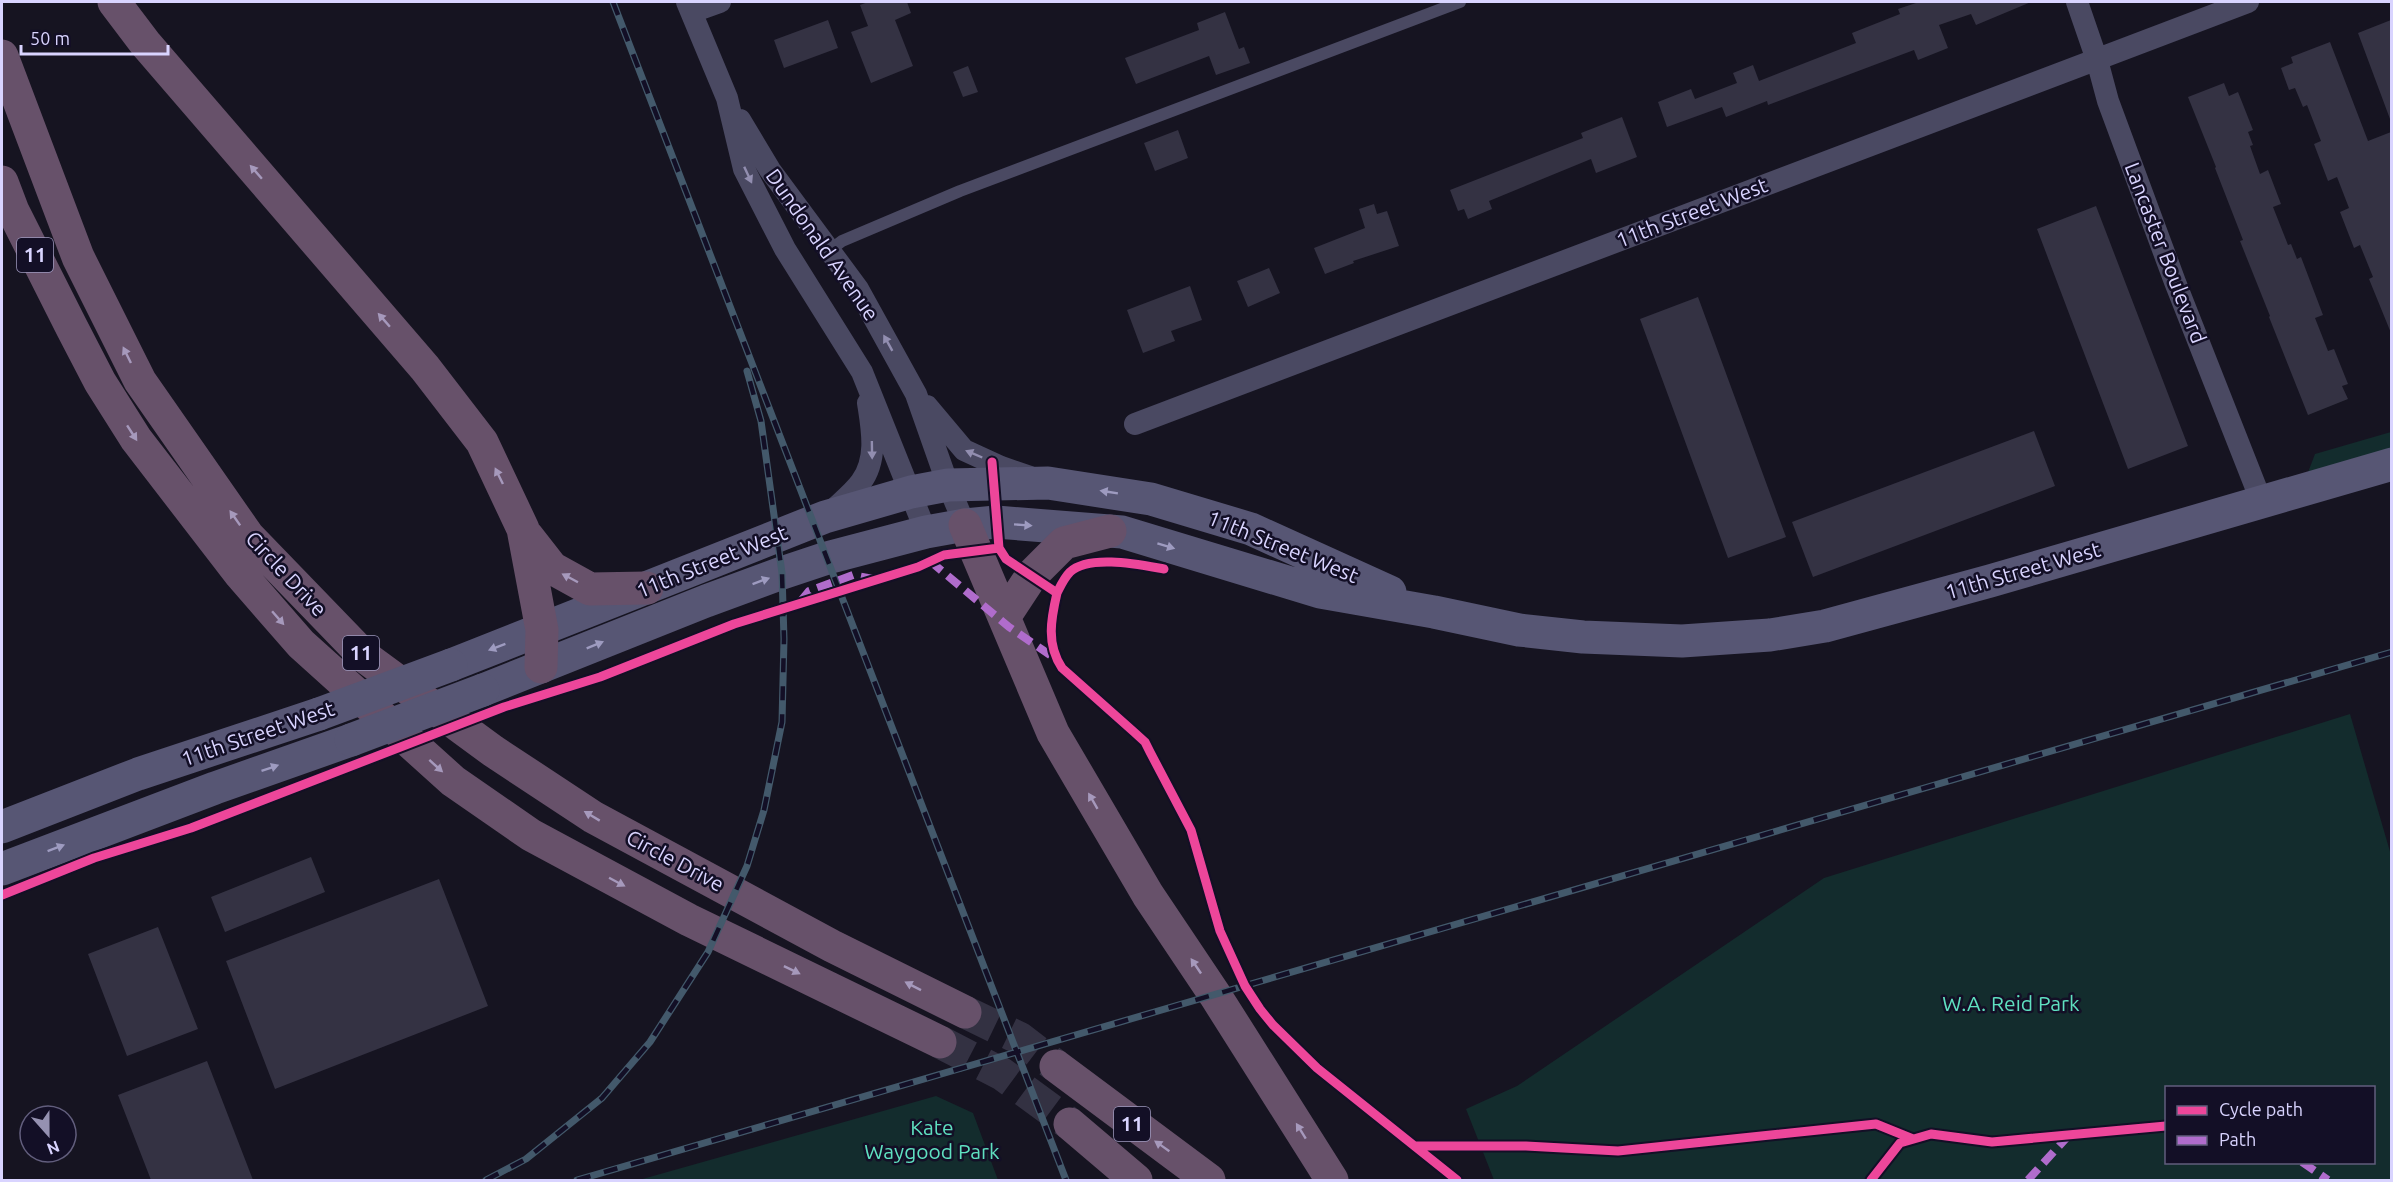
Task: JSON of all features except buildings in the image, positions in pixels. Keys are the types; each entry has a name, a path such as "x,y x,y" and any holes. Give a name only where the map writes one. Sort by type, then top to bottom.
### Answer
{"highway":[{"path":"114,2 145,43 459,410 482,442 523,529 552,568 590,589 647,588"},
{"name":"Circle Drive","path":"2,56 78,257 140,381 248,536 365,657 493,751 593,817 832,946 965,1012"},
{"name":"Circle Drive","path":"2,182 13,212 100,382 136,439 240,574 301,644 453,781 531,835 689,920 940,1042"},
{"path":"2,219 72,328"},
{"path":"965,525 1053,733 1148,895 1215,995 1332,1180"},
{"path":"523,529 542,630 541,667"},
{"path":"1005,616 1032,575 1064,543 1110,531"},
{"name":"11","path":"1056,1066 1209,1180"},
{"name":"11","path":"1070,1124 1136,1180"}],"main road":[{"name":"11th Street West","path":"2,869 483,690 782,573 827,558 926,532 965,525 996,522 1122,532 1320,592 1520,630 1582,637 1682,641 1770,635 1825,626 2391,464"},
{"name":"11th Street West","path":"2,827 138,774 319,714 542,630 825,517 911,492 948,484 1048,483 1151,499 1251,529 1434,612"}],"street":[{"path":"689,7 720,2"},
{"name":"Lancaster Boulevard","path":"2077,2 2097,60 2108,102 2175,282 2262,502"},
{"name":"11th Street West","path":"1135,424 2248,2"},
{"name":"Dundonald Avenue","path":"689,7 727,98 770,170 858,289 916,394 965,525"},
{"name":"Dundonald Avenue","path":"727,98 744,169 785,249 862,372 926,532"},
{"name":"Dundonald Avenue","path":"825,517 861,483 872,461 872,427 862,372"},
{"name":"Dundonald Avenue","path":"916,394 964,450 1001,468 1048,483"}],"lane":[{"path":"830,250 842,240 960,191 1460,2"}],"green space":[{"path":"2391,432 2391,451 2307,475 2315,454"},
{"name":"W.A. Reid Park","path":"2350,714 2391,855 2391,1180 1494,1180 1466,1109 1517,1086 1824,878"},
{"name":"Kate Waygood Park","path":"936,1096 973,1113 998,1180 639,1180"}],"tunnel":[{"path":"965,1012 1019,1038 1056,1066"},
{"path":"940,1042 1002,1074 1070,1124"}],"railway":[{"path":"613,2 1066,1180"},
{"path":"486,1180 526,1159 602,1098 650,1042 708,952 747,866 764,810 782,722 784,639 782,573 761,421 747,371"},
{"path":"577,1180 2392,652"}],"marked path":[{"path":"930,561 1009,627 1056,659"},
{"path":"800,602 809,591 853,575 873,579"},
{"path":"2028,1180 2069,1135"},
{"path":"2305,1164 2328,1180"}],"cycle path":[{"path":"992,462 999,548"},
{"path":"2,895 94,858 191,828 504,707 600,677 734,624 918,567 944,555 999,548 1006,559 1057,593 1051,631 1054,650 1062,668 1145,742 1191,830 1220,931 1245,986 1260,1009 1317,1068 1457,1180"},
{"path":"1057,593 1070,572 1089,563 1116,562 1164,569"},
{"path":"1416,1146 1526,1146 1618,1151 1876,1124 1913,1139"},
{"path":"1871,1180 1900,1143 1931,1134 1992,1142 2165,1126"}]}
